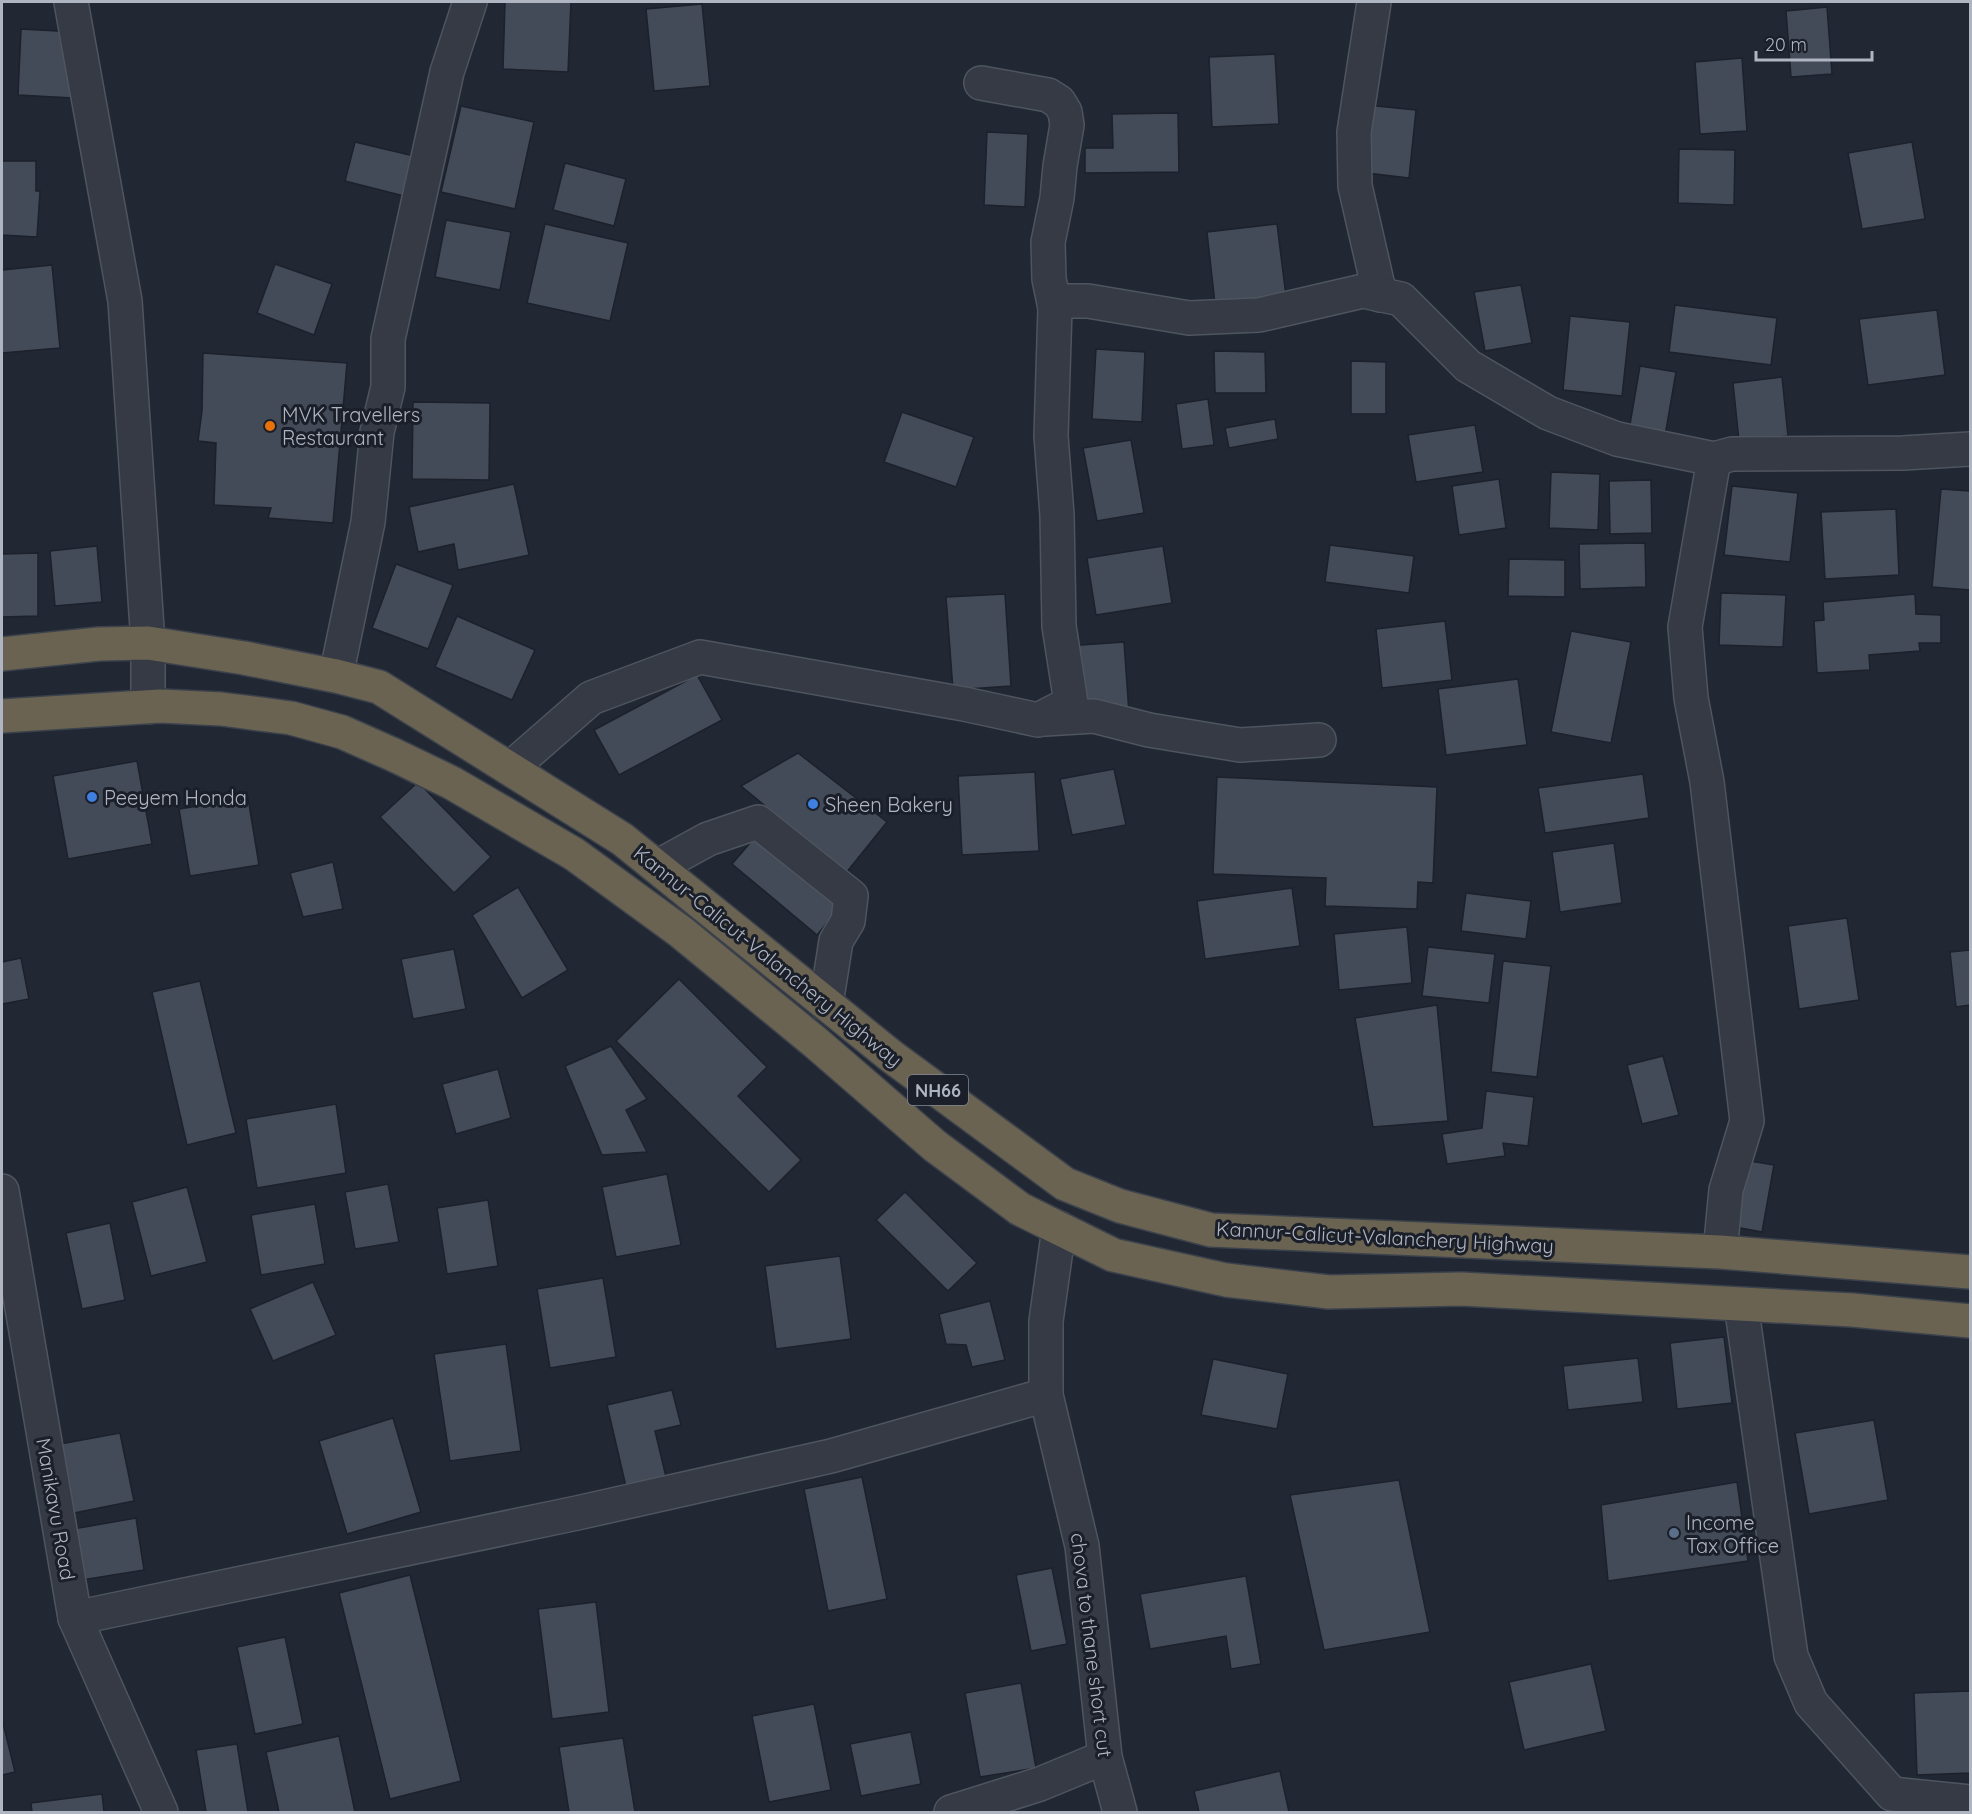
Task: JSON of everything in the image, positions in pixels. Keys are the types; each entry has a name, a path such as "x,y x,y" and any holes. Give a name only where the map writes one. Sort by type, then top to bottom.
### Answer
{"highway":[{"name":"Kannur-Calicut-Valanchery Highway","path":"2,654 99,644 148,643 243,658 379,687 622,839 891,1056 1065,1184 1120,1206 1211,1230 1720,1252 1971,1272"},
{"name":"Kannur-Calicut-Valanchery Highway","path":"2,716 148,707 221,709 291,718 342,732 452,783 582,860 681,932 815,1042 935,1146 1020,1209 1113,1255 1227,1280 1329,1292 1461,1289 1809,1308 1971,1321"},
{"path":"1809,1308 1814,1258"}],"street":[{"path":"71,2 125,301 148,643 148,707"},
{"path":"336,676 368,522 377,432 388,387 388,339 447,72 470,2"},
{"path":"1374,2 1354,132 1356,186 1380,295"},
{"path":"981,83 1048,95 1059,102 1065,112 1067,124 1057,198 1048,242 1049,279 1055,308 1051,436 1057,515 1059,626 1071,703 1038,720"},
{"path":"1055,308 1065,301 1088,301 1189,318 1259,315 1363,291 1401,300 1468,366 1548,413 1617,439 1714,459 1732,454 1903,453 1971,449"},
{"path":"1714,459 1685,627 1691,698 1707,782 1747,1121 1726,1190 1720,1252"},
{"path":"520,760 591,698 700,657 964,704 1038,720 1094,716 1149,730 1240,745 1319,740"},
{"path":"657,867 708,839 758,822 835,883 851,896 848,921 836,942 826,1004"},
{"name":"Manikavu Road","path":"2,1191 75,1618 160,1812"},
{"name":"chova to thane short cut","path":"1059,1228 1046,1322 1046,1395 1082,1546 1105,1757 1120,1812"},
{"path":"1741,1304 1791,1656 1812,1703 1892,1794 1971,1802"},
{"path":"75,1618 565,1516 820,1458 1046,1395"},
{"path":"951,1812 1040,1784 1105,1757"}],"building":[{"path":"505,2 571,2 568,72 503,69"},
{"path":"702,4 710,86 654,91 646,9"},
{"path":"1827,7 1832,74 1791,77 1786,11"},
{"path":"21,29 76,32 73,98 18,95"},
{"path":"1275,54 1279,124 1212,127 1209,57"},
{"path":"1742,58 1747,131 1700,134 1695,62"},
{"path":"1357,104 1416,110 1409,178 1350,171"},
{"path":"461,106 534,122 515,209 441,192"},
{"path":"1178,113 1179,172 1085,173 1085,148 1113,148 1112,114"},
{"path":"987,132 1028,134 1025,207 984,205"},
{"path":"355,142 414,156 404,196 345,181"},
{"path":"1912,142 1925,219 1862,229 1848,153"},
{"path":"1679,149 1735,150 1734,205 1678,203"},
{"path":"2,161 36,161 36,191 40,191 37,237 2,235"},
{"path":"565,163 626,179 614,226 553,210"},
{"path":"446,220 511,232 500,290 435,277"},
{"path":"545,224 628,243 610,321 527,303"},
{"path":"1277,224 1286,296 1215,304 1207,232"},
{"path":"275,264 332,284 314,335 257,313"},
{"path":"52,265 60,348 2,353 2,270"},
{"path":"1521,285 1532,343 1485,351 1474,292"},
{"path":"1675,305 1777,318 1771,365 1669,352"},
{"path":"1937,310 1945,375 1868,385 1859,319"},
{"path":"1570,316 1630,322 1622,396 1563,390"},
{"path":"1096,349 1145,352 1142,422 1092,419"},
{"path":"1214,351 1265,352 1266,393 1215,393"},
{"name":"MVK Travellers Restaurant","path":"203,353 347,363 333,523 268,518 271,508 214,505 216,443 198,441 202,411"},
{"path":"1351,361 1386,362 1386,414 1351,414"},
{"path":"1640,366 1676,372 1665,436 1629,430"},
{"path":"1782,377 1788,436 1739,441 1733,383"},
{"path":"1208,399 1214,445 1182,449 1176,404"},
{"path":"413,402 490,403 489,480 412,479"},
{"path":"902,412 974,437 956,487 884,462"},
{"path":"1275,419 1278,439 1229,448 1225,428"},
{"path":"1475,425 1483,472 1416,482 1408,435"},
{"path":"1131,440 1144,513 1097,521 1083,448"},
{"path":"1551,472 1600,474 1598,530 1549,528"},
{"path":"1499,479 1506,528 1459,535 1452,486"},
{"path":"1651,480 1652,533 1610,534 1609,481"},
{"path":"514,484 529,555 458,570 454,544 418,552 409,507"},
{"path":"1732,486 1798,493 1790,562 1724,555"},
{"path":"1941,489 1970,491 1970,590 1932,587"},
{"path":"1896,509 1899,575 1825,579 1821,512"},
{"path":"1645,543 1646,587 1580,589 1579,544"},
{"path":"1330,545 1414,556 1409,593 1325,582"},
{"path":"97,546 102,602 55,606 50,551"},
{"path":"1163,546 1172,603 1096,615 1087,558"},
{"path":"38,553 38,616 2,617 2,554"},
{"path":"1509,559 1565,560 1565,597 1508,596"},
{"path":"396,564 453,585 428,649 372,628"},
{"path":"1721,593 1786,595 1783,647 1719,645"},
{"path":"1005,594 1011,686 953,690 946,597"},
{"path":"1915,594 1916,614 1941,615 1941,643 1919,643 1920,651 1869,655 1870,670 1817,673 1814,621 1824,620 1823,602"},
{"path":"457,616 535,650 512,700 435,667"},
{"path":"1445,621 1452,680 1382,688 1376,629"},
{"path":"1571,631 1631,642 1611,743 1551,732"},
{"path":"1124,642 1129,713 1071,703 1067,646"},
{"path":"697,675 722,720 619,775 594,730"},
{"path":"1518,679 1527,745 1446,755 1438,689"},
{"name":"Sheen Bakery","path":"798,753 887,822 846,873 741,786"},
{"path":"137,761 152,844 68,859 53,776"},
{"path":"1114,769 1126,825 1072,835 1060,779"},
{"path":"1035,772 1039,851 962,855 958,776"},
{"path":"1643,774 1649,818 1545,833 1538,788"},
{"path":"1217,777 1437,787 1433,883 1418,882 1417,909 1325,906 1326,878 1213,874"},
{"path":"418,782 491,857 454,893 380,817"},
{"path":"248,798 259,865 190,876 179,809"},
{"path":"762,829 846,900 817,935 732,864"},
{"path":"1614,843 1622,903 1560,912 1552,852"},
{"path":"333,862 343,909 303,917 290,873"},
{"path":"518,887 568,970 522,998 472,915"},
{"path":"1292,888 1300,946 1205,959 1197,901"},
{"path":"1466,893 1531,901 1526,939 1461,931"},
{"path":"1847,918 1859,1000 1799,1009 1788,926"},
{"path":"1407,927 1412,983 1339,990 1334,934"},
{"path":"1428,947 1495,954 1489,1003 1422,996"},
{"path":"454,949 466,1009 413,1019 401,959"},
{"path":"1970,950 1970,1005 1956,1007 1950,952"},
{"path":"21,958 29,999 2,1004 2,962"},
{"path":"1503,961 1551,966 1537,1077 1491,1072"},
{"path":"679,979 767,1067 738,1096 801,1160 769,1192 616,1041"},
{"path":"200,981 236,1133 187,1145 152,992"},
{"path":"1437,1005 1448,1121 1373,1127 1355,1018"},
{"path":"611,1046 647,1099 626,1110 647,1152 602,1155 565,1066"},
{"path":"1663,1056 1679,1115 1642,1124 1627,1065"},
{"path":"498,1069 511,1118 456,1134 442,1084"},
{"path":"1486,1091 1534,1097 1528,1146 1503,1143 1505,1156 1447,1164 1442,1134 1482,1128"},
{"path":"336,1104 346,1173 257,1188 246,1119"},
{"path":"1732,1158 1774,1165 1762,1232 1719,1224"},
{"path":"667,1174 681,1245 616,1257 602,1187"},
{"path":"388,1184 399,1242 355,1249 345,1192"},
{"path":"187,1187 207,1262 151,1276 132,1202"},
{"path":"905,1192 977,1263 948,1291 876,1220"},
{"path":"488,1200 498,1266 447,1274 437,1208"},
{"path":"315,1204 325,1264 261,1275 251,1215"},
{"path":"110,1223 125,1300 82,1309 66,1233"},
{"path":"840,1256 851,1339 776,1349 765,1266"},
{"path":"603,1278 616,1357 550,1368 537,1289"},
{"path":"313,1282 336,1335 273,1361 250,1309"},
{"path":"990,1301 1005,1360 972,1367 966,1345 946,1344 939,1314"},
{"path":"1724,1337 1732,1403 1677,1409 1670,1343"},
{"path":"506,1344 521,1451 450,1461 434,1354"},
{"path":"1638,1358 1643,1402 1568,1410 1563,1366"},
{"path":"1213,1359 1288,1374 1277,1429 1201,1415"},
{"path":"672,1390 681,1425 655,1431 667,1481 627,1491 607,1405"},
{"path":"393,1418 421,1512 347,1534 319,1441"},
{"path":"1874,1420 1888,1500 1809,1514 1795,1433"},
{"path":"120,1433 134,1501 74,1513 60,1444"},
{"path":"862,1477 887,1599 828,1611 804,1489"},
{"path":"1399,1480 1430,1632 1324,1650 1290,1495"},
{"name":"Income Tax Office","path":"1737,1482 1748,1561 1608,1581 1601,1505"},
{"path":"136,1518 144,1570 82,1580 73,1529"},
{"path":"1052,1568 1067,1644 1031,1651 1016,1575"},
{"path":"410,1575 461,1781 390,1799 339,1593"},
{"path":"1246,1576 1261,1664 1231,1669 1226,1636 1150,1649 1140,1594"},
{"path":"596,1602 609,1712 552,1719 538,1609"},
{"path":"285,1637 303,1724 255,1734 237,1647"},
{"path":"1591,1664 1606,1731 1524,1750 1509,1682"},
{"path":"1021,1683 1036,1768 980,1777 965,1693"},
{"path":"1970,1691 1970,1773 1917,1775 1914,1693"},
{"path":"814,1704 831,1790 769,1802 752,1716"},
{"path":"2,1724 15,1772 2,1775"},
{"path":"911,1732 921,1784 861,1796 850,1744"},
{"path":"339,1736 355,1812 279,1812 266,1752"},
{"path":"623,1738 635,1812 569,1812 559,1747"},
{"path":"237,1744 248,1812 206,1812 196,1750"},
{"path":"1280,1771 1289,1812 1199,1812 1194,1791"},
{"path":"102,1794 104,1812 32,1812 31,1803"}],"place":[{"name":"MVK Travellers Restaurant","path":"270,426"},
{"name":"Peeyem Honda","path":"92,797"},
{"name":"Sheen Bakery","path":"813,804"},
{"name":"Income Tax Office","path":"1674,1533"}]}
